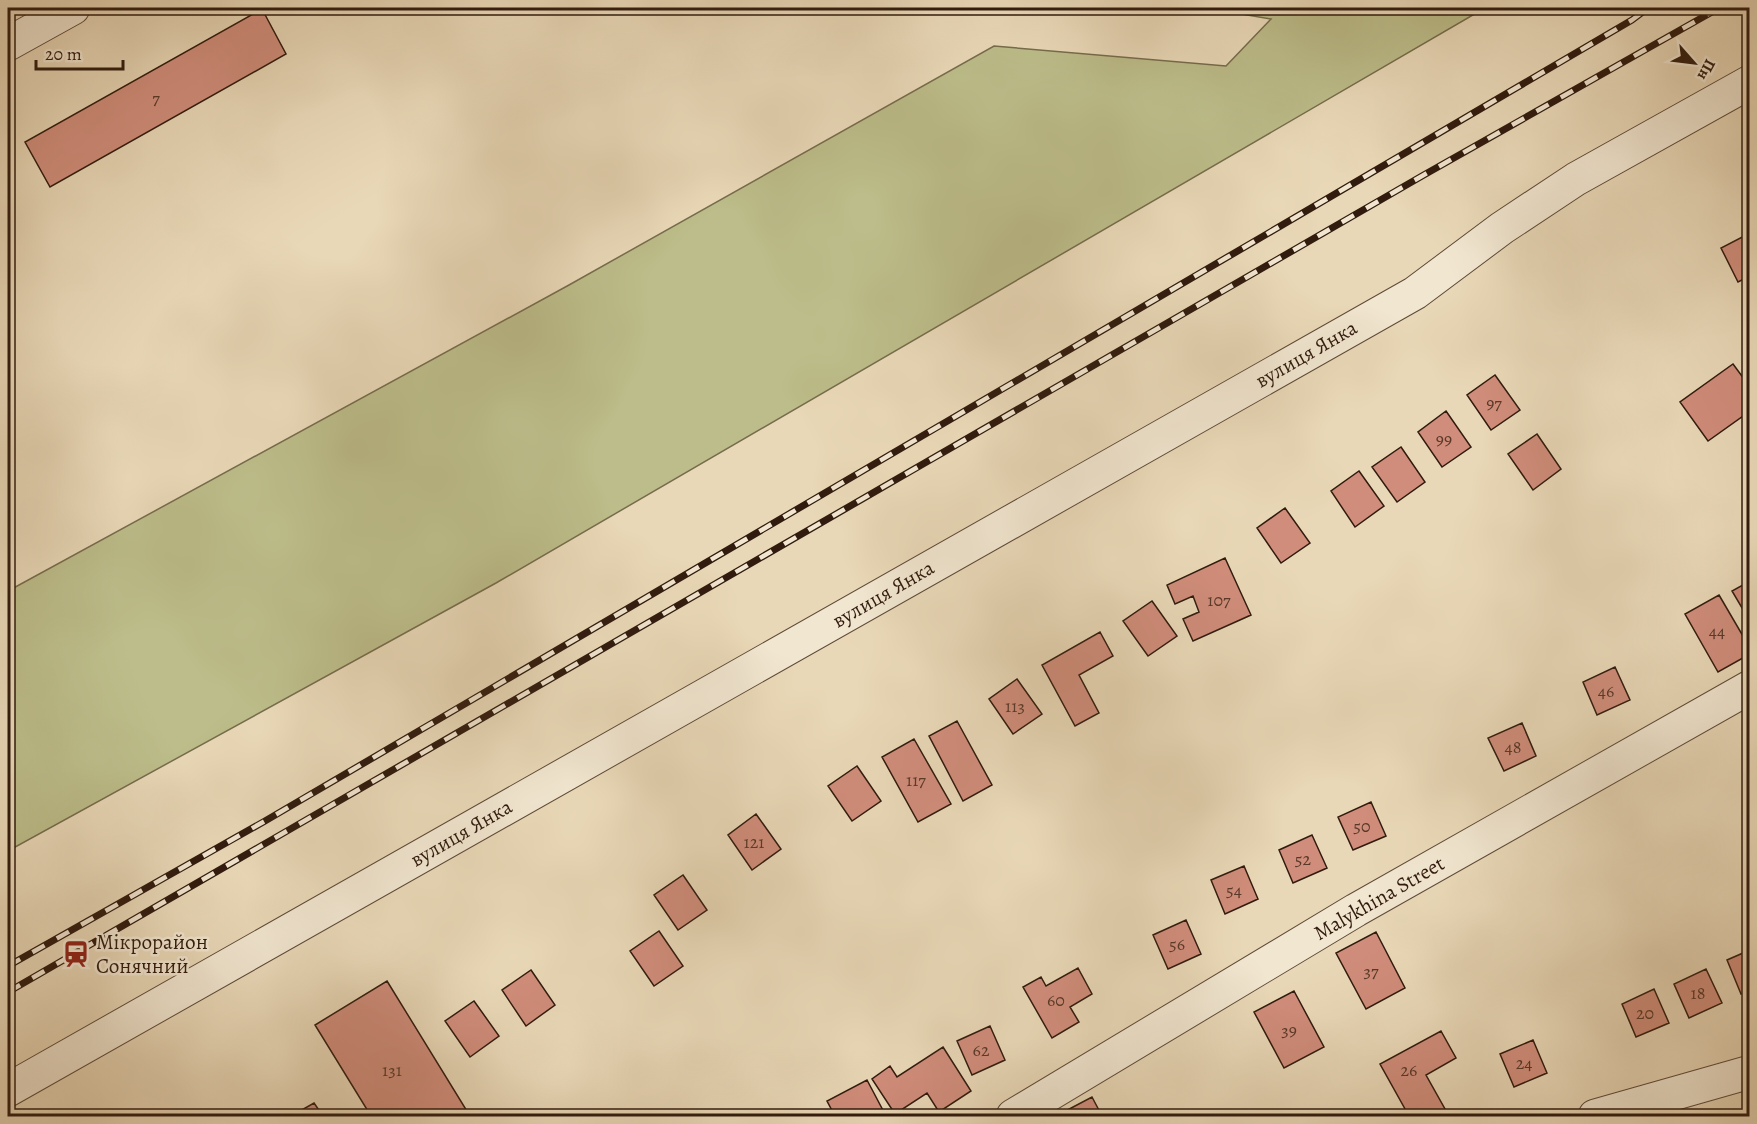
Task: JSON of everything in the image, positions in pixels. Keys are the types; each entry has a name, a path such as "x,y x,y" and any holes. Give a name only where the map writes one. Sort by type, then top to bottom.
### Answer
{"street":[{"path":"8,44 73,8"},
{"name":"вулиця Янка","path":"8,1090 1415,293 1502,228 1576,179 1749,82"},
{"name":"Malykhina Street","path":"1013,1116 1356,910 1749,687"},
{"path":"1595,1116 1749,1072"}],"green space":[{"path":"1206,8 1485,8 496,583 8,851 8,591 569,285 994,46 1226,66 1271,19"}],"building":[{"path":"262,9 286,54 50,187 25,142"},
{"path":"1750,233 1750,276 1738,282 1721,248"},
{"path":"1733,364 1750,387 1750,411 1708,441 1680,402"},
{"path":"1495,375 1520,410 1491,430 1467,395"},
{"path":"1446,411 1471,447 1442,467 1418,432"},
{"path":"1537,434 1561,469 1533,490 1508,454"},
{"path":"1401,447 1425,482 1397,502 1372,467"},
{"path":"1359,471 1384,506 1355,527 1331,491"},
{"path":"1285,508 1310,543 1281,563 1257,528"},
{"path":"1225,558 1251,615 1193,641 1183,619 1199,612 1193,596 1175,604 1167,585"},
{"path":"1750,581 1750,617 1748,618 1732,591"},
{"path":"1719,595 1750,648 1750,654 1718,672 1685,614"},
{"path":"1152,601 1177,636 1148,656 1123,621"},
{"path":"1100,632 1113,656 1079,675 1099,713 1075,726 1042,665"},
{"path":"1615,667 1630,700 1597,715 1583,682"},
{"path":"1017,679 1042,714 1013,734 989,699"},
{"path":"957,721 992,785 963,801 929,736"},
{"path":"1522,723 1536,756 1504,771 1488,738"},
{"path":"914,739 951,804 918,822 882,757"},
{"path":"857,766 881,801 852,821 828,786"},
{"path":"1371,802 1386,836 1353,850 1338,817"},
{"path":"756,814 781,849 752,870 728,835"},
{"path":"1312,835 1327,868 1293,883 1279,850"},
{"path":"1244,866 1258,899 1225,914 1211,880"},
{"path":"683,875 707,910 678,930 654,895"},
{"path":"1186,920 1201,954 1168,969 1153,935"},
{"path":"659,931 683,966 654,986 630,951"},
{"path":"1376,932 1405,988 1366,1009 1336,953"},
{"path":"1750,950 1750,990 1741,994 1727,960"},
{"path":"1078,968 1092,994 1070,1007 1079,1022 1052,1038 1023,987 1041,977 1046,986"},
{"path":"1706,969 1722,1003 1689,1018 1674,984"},
{"path":"531,970 555,1005 526,1026 502,990"},
{"path":"387,981 470,1116 371,1116 315,1025"},
{"path":"1654,989 1669,1023 1636,1037 1622,1004"},
{"path":"1294,991 1324,1047 1284,1068 1254,1012"},
{"path":"474,1001 499,1036 470,1057 445,1021"},
{"path":"990,1026 1005,1060 972,1075 957,1041"},
{"path":"1441,1031 1456,1058 1426,1075 1445,1109 1431,1116 1409,1116 1380,1064"},
{"path":"1533,1040 1547,1073 1514,1087 1500,1054"},
{"path":"943,1047 971,1091 939,1112 927,1093 895,1114 872,1079 890,1066 897,1077"},
{"path":"867,1080 886,1116 835,1116 827,1101"},
{"path":"1092,1097 1102,1116 1056,1116"},
{"path":"314,1103 323,1116 291,1116"}],"railway":[{"path":"8,966 265,821 1632,20 1648,8"},
{"path":"8,992 1422,176 1719,8"}],"place":[{"name":"Мікрорайон Сонячний","path":"76,954"}]}
